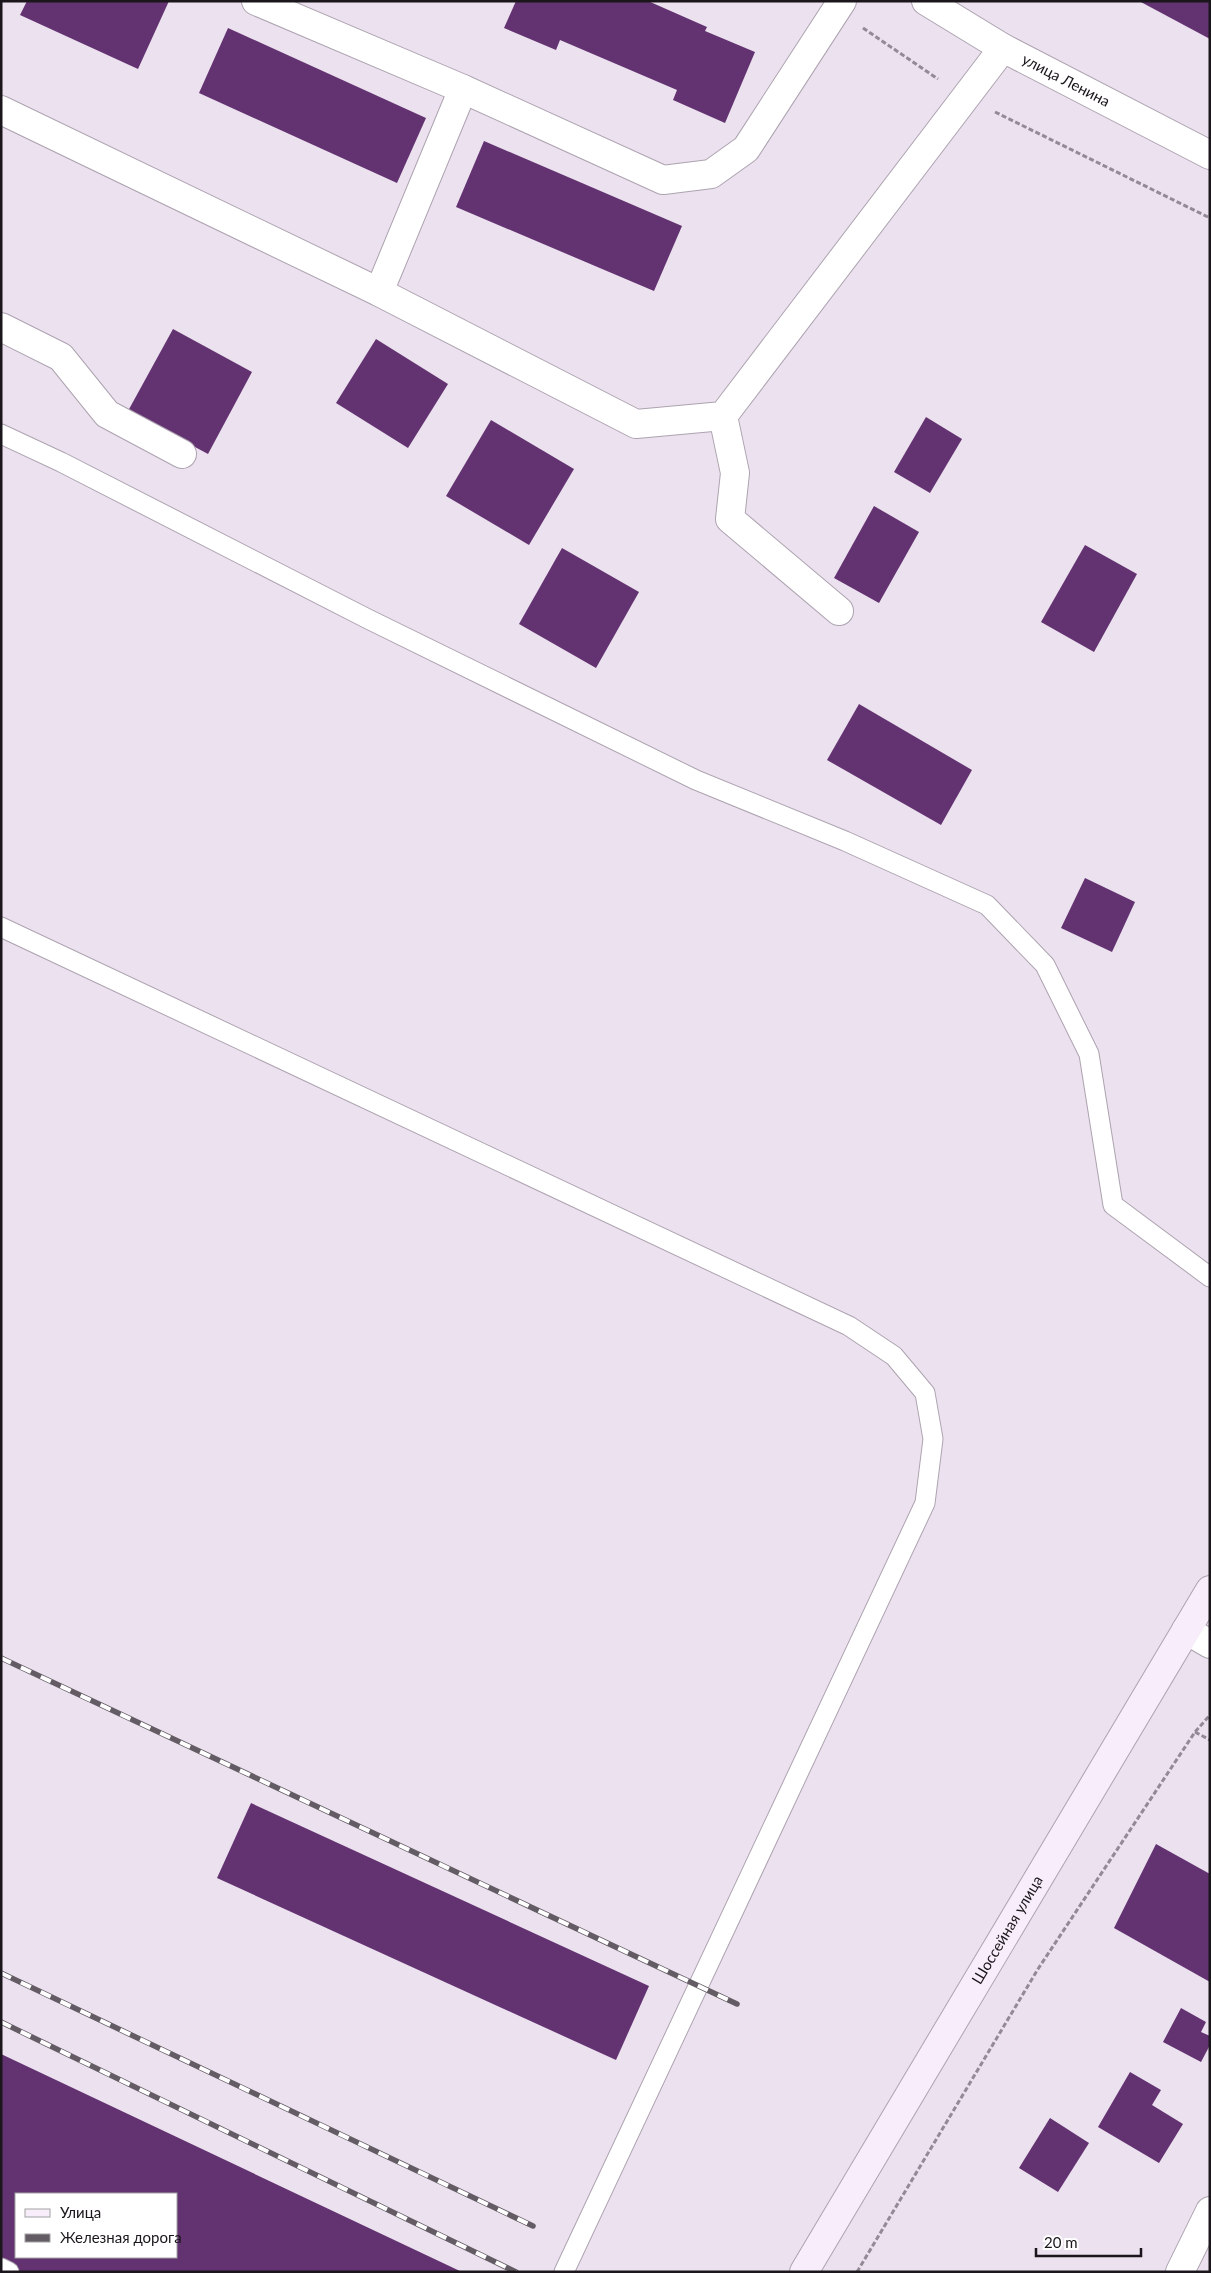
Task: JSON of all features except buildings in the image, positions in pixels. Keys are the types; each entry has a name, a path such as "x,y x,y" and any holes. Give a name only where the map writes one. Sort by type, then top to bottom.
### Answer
{"main road":[{"name":"Шоссейная улица","path":"804,2272 1210,1590"}],"street":[{"path":"256,1 463,89 663,180 710,174 746,149 839,6"},
{"name":"улица Ленина","path":"926,1 1003,48 1210,155"},
{"path":"1,110 379,292 636,424 723,416 1003,48"},
{"path":"379,292 463,89"},
{"path":"1,327 61,358 107,414 182,454"},
{"path":"723,416 735,473 730,519 840,611"},
{"path":"1186,1630 1210,1644"},
{"path":"1180,2272 1210,2211"}],"lane":[{"path":"1,434 61,462 368,620 687,776 845,841 986,905 1045,965 1089,1054 1113,1205 1210,1277"},
{"path":"1,927 849,1326 894,1356 925,1393 933,1439 925,1503 564,2272"},
{"path":"1,2268 8,2272"}],"path":[{"path":"839,6 965,97 1210,218"},
{"path":"857,2272 1038,1968 1195,1732 1210,1715"},
{"path":"1195,1732 1210,1740"}],"railway":[{"path":"1,1658 737,2004"},
{"path":"1,1973 533,2226"},
{"path":"1,2022 516,2272"}]}
